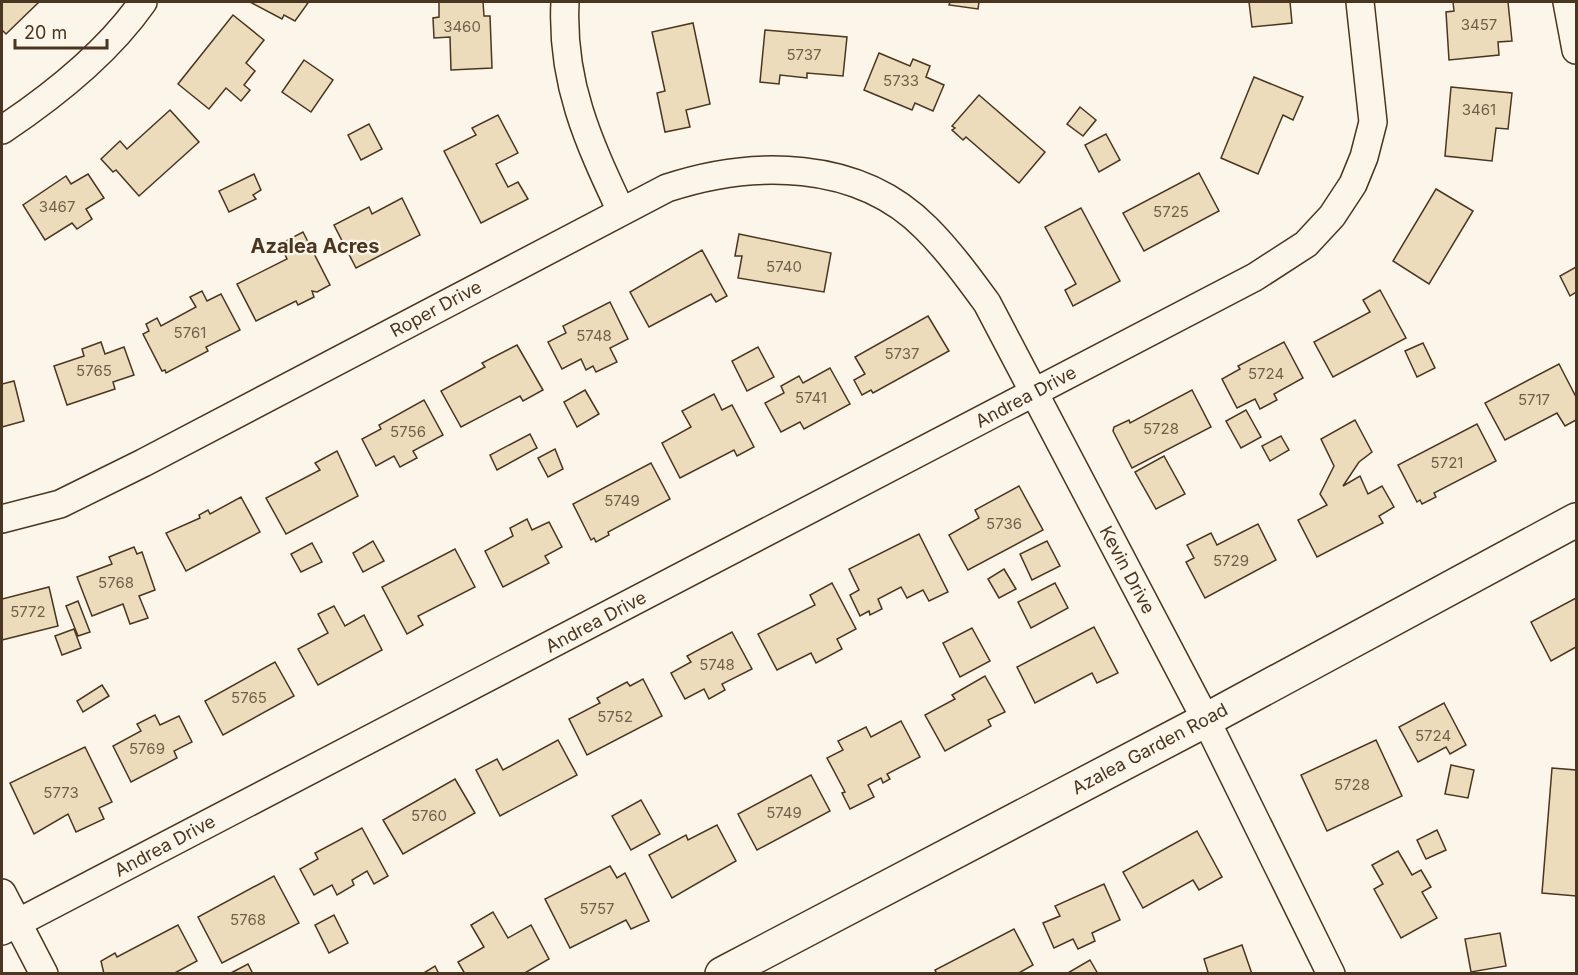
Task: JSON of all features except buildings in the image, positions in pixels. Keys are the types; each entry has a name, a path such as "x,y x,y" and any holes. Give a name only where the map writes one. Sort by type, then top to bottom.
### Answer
{"main road":[{"name":"Azalea Garden Road","path":"722,974 1206,720 1576,520"}],"street":[{"path":"2,130 95,56 143,2"},
{"path":"565,2 570,74 581,124 621,211"},
{"name":"Andrea Drive","path":"10,927 1255,277 1305,244 1332,216 1353,184 1364,157 1373,122 1360,2"},
{"path":"1567,2 1576,50"},
{"name":"Roper Drive","path":"2,519 60,504 143,463 667,188 700,177 735,170 780,168 824,174 856,184 883,197"},
{"name":"Kevin Drive","path":"883,197 925,226 958,263 987,303 1206,720 1331,974"},
{"path":"2,893 10,927 44,974"}],"district":[{"name":"Azalea Acres","path":"315,246"}]}
